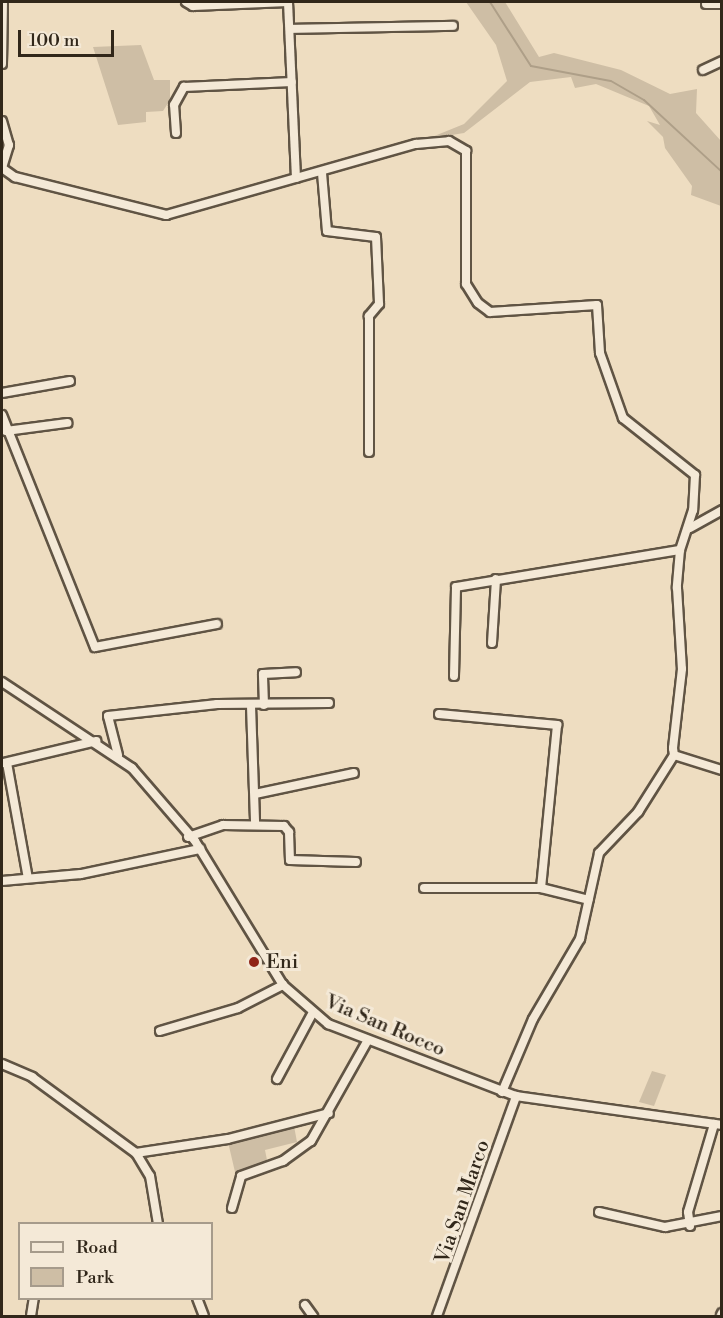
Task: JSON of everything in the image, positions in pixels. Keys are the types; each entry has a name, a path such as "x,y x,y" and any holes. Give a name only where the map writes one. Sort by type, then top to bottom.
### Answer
{"street":[{"path":"2,64 3,2"},
{"path":"186,2 193,6 288,2 296,178"},
{"path":"706,4 722,4"},
{"path":"290,29 453,26"},
{"path":"703,70 722,61"},
{"path":"176,133 174,105 184,87 292,82"},
{"path":"2,121 9,145 2,168 15,177 145,213 183,212 416,144 449,141 466,151 466,284 490,312 597,305 600,353 623,418 694,475 690,528 680,550 682,669 674,755 638,812 604,844 580,939 533,1019 502,1092"},
{"path":"322,173 327,231 376,237 378,304 369,316 369,452"},
{"path":"2,393 70,381"},
{"path":"2,415 5,433 95,647 217,624"},
{"path":"5,433 67,423"},
{"path":"690,528 721,510"},
{"path":"454,676 456,587 680,550"},
{"path":"492,643 496,579"},
{"path":"264,705 263,674 296,672"},
{"name":"Via San Rocco","path":"2,682 118,755 200,849 283,984 312,1014 368,1040 516,1096 718,1124"},
{"path":"118,755 108,716 217,704 251,706 329,703"},
{"path":"251,706 255,823"},
{"path":"439,714 557,725 541,888"},
{"path":"28,878 4,763 96,741"},
{"path":"674,755 722,771"},
{"path":"255,794 354,773"},
{"path":"188,837 205,829 255,823 287,828 290,860 356,862"},
{"path":"2,880 90,873 200,849"},
{"path":"424,888 541,888 589,900"},
{"path":"160,1031 238,1008 283,984"},
{"path":"277,1079 312,1014"},
{"path":"232,1208 241,1176 294,1154 311,1141 329,1113 368,1040"},
{"path":"2,1064 32,1077 136,1153 150,1176 158,1222"},
{"name":"Via San Marco","path":"437,1317 516,1096"},
{"path":"136,1153 228,1139 329,1113"},
{"path":"690,1226 689,1208 718,1124"},
{"path":"599,1212 665,1227 690,1226 722,1216"},
{"path":"31,1317 34,1300"},
{"path":"196,1300 204,1317"},
{"path":"304,1305 313,1317"}],"green space":[{"path":"466,2 505,2 539,57 554,53 621,70 670,94 697,89 696,113 721,141 721,206 691,195 692,186 665,148 663,137 647,121 660,125 649,106 596,84 575,88 571,77 530,82 464,133 427,139 464,124 507,81 496,45"},
{"path":"141,45 154,80 170,80 170,100 163,111 146,112 146,122 118,125 93,47"},
{"path":"652,1071 666,1075 654,1106 639,1102"},
{"path":"294,1126 297,1142 265,1150 268,1165 235,1172 228,1142"}],"waterway":[{"path":"490,2 531,66 611,81 644,100 722,172"}],"place":[{"name":"Eni","path":"254,962"}]}
